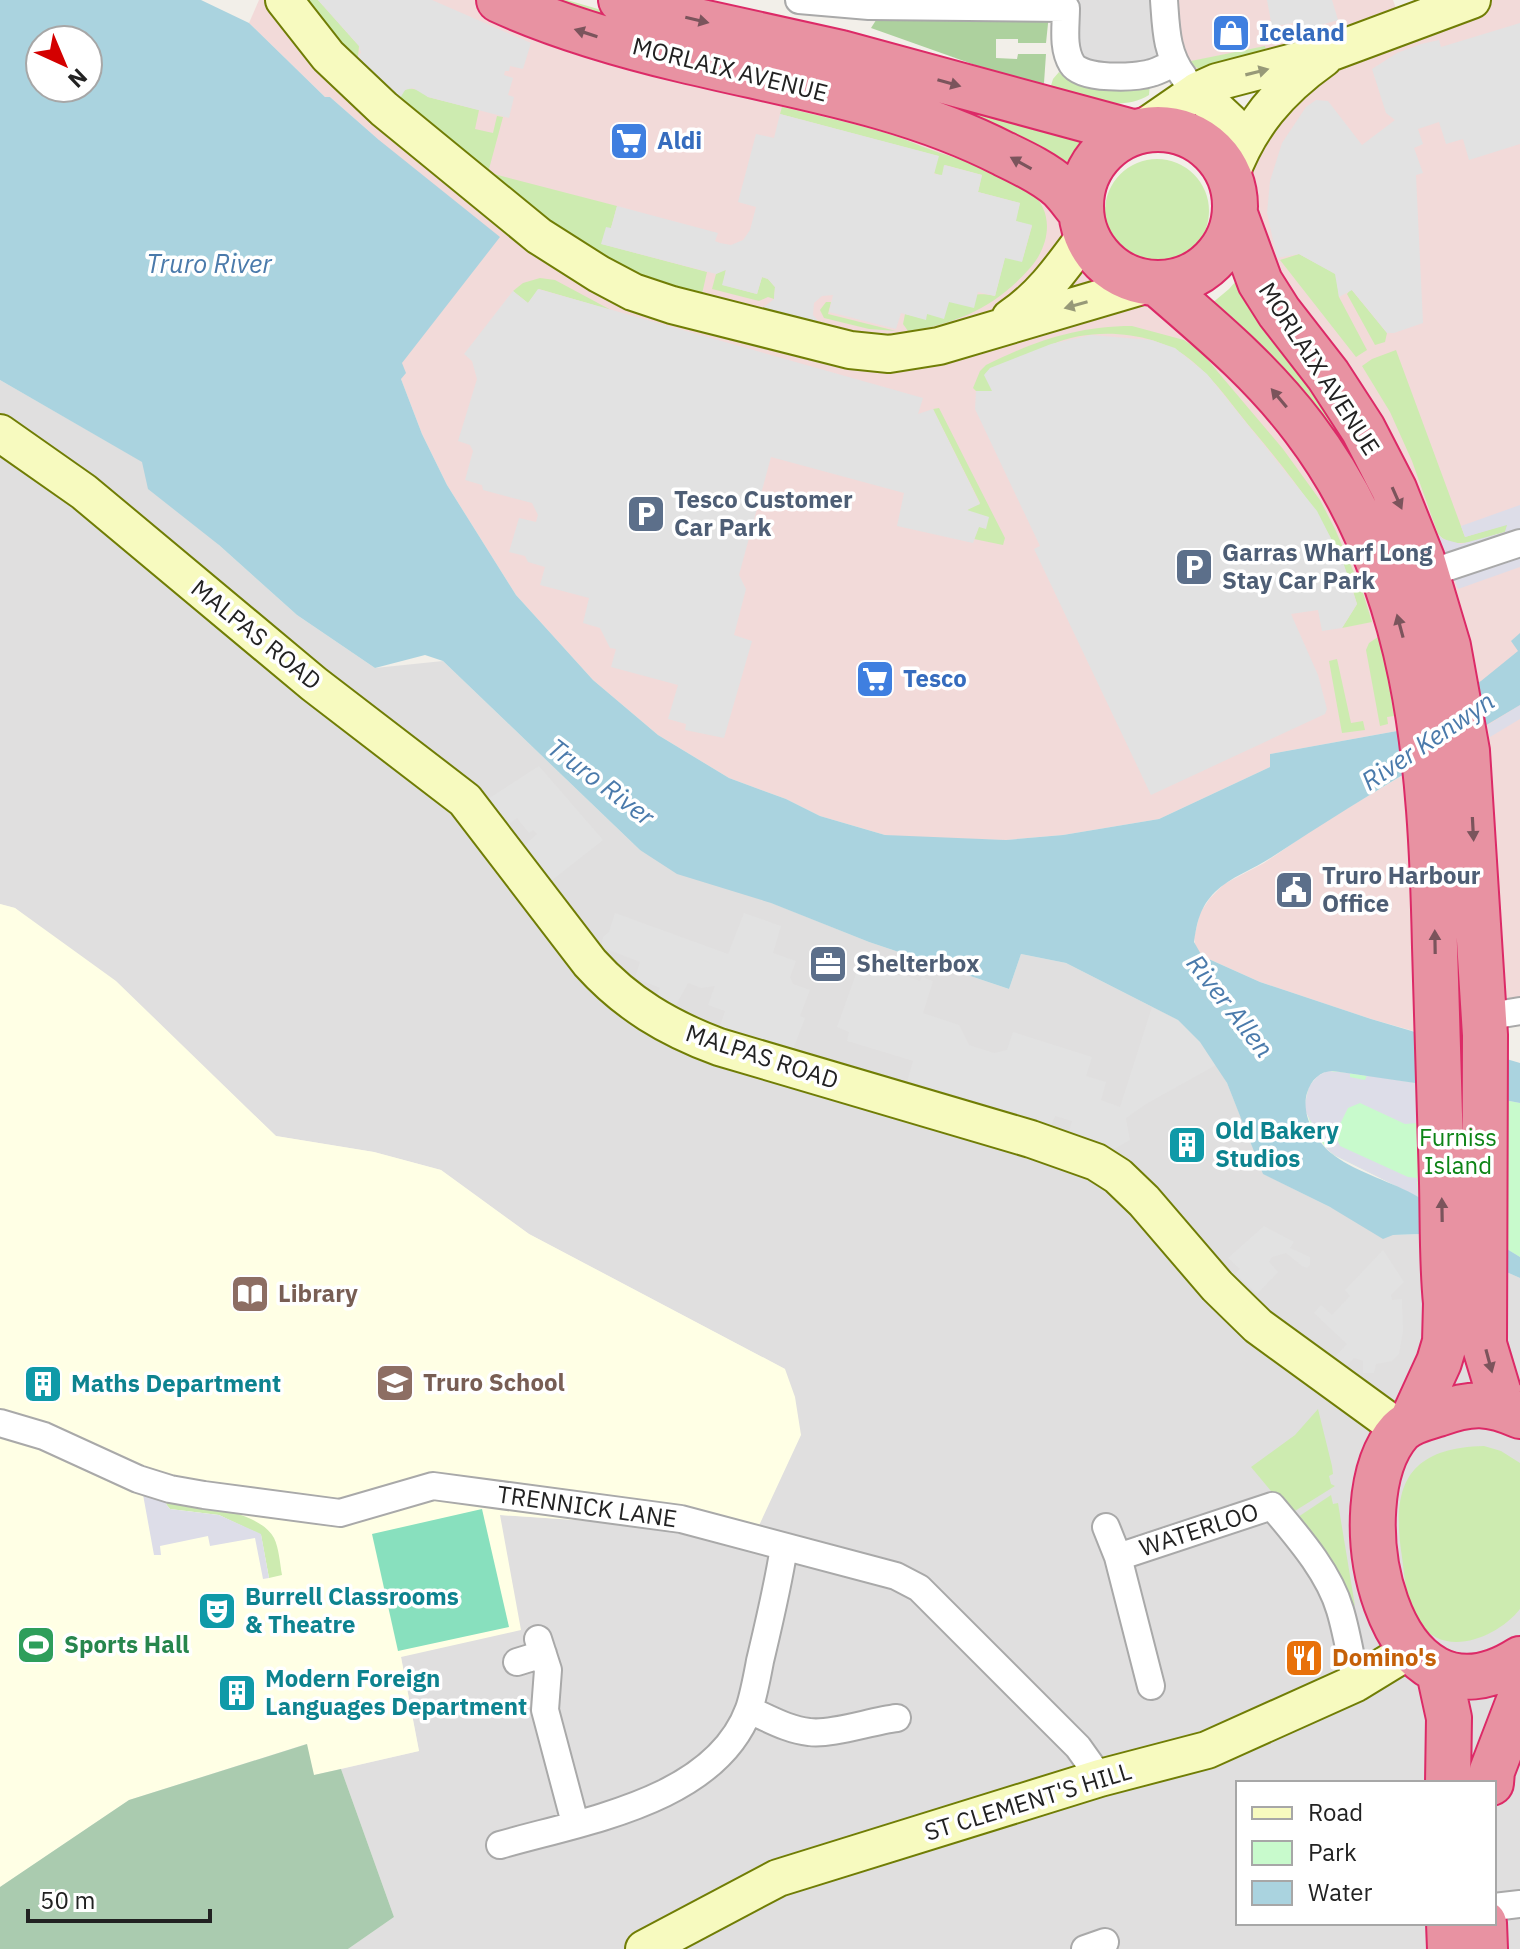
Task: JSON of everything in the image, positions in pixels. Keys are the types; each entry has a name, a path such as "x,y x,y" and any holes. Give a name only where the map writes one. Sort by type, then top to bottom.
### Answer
{"highway":[{"name":"MORLAIX AVENUE","path":"499,0 588,34 847,98 938,125 983,143 1060,187 1083,224"},
{"name":"MORLAIX AVENUE","path":"621,0 688,19 841,53 1136,132"},
{"path":"1152,129 1176,131 1199,140 1236,178 1231,232 1210,264 1186,278 1155,284 1120,274 1105,262 1083,224 1085,183 1098,158 1112,144 1136,132 1152,129"},
{"name":"MORLAIX AVENUE","path":"1236,178 1260,282 1363,429 1405,514 1448,646 1467,751 1496,1021 1464,1300 1439,1362 1406,1426 1387,1453 1378,1481 1374,1510 1375,1557 1395,1627 1424,1661 1449,1718 1448,1781"},
{"name":"MORLAIX AVENUE","path":"1155,284 1252,366 1305,430 1356,514 1386,578 1409,657 1426,775 1434,889 1438,1020 1464,1300 1484,1344 1496,1388 1507,1404 1520,1415"},
{"path":"1406,1426 1458,1407 1496,1405 1520,1415"},
{"path":"1424,1661 1470,1677 1505,1668 1520,1659"},
{"path":"1491,1781 1492,1771 1520,1698"},
{"path":"1449,1925 1450,1949"},
{"path":"1484,1925 1485,1949"}],"street":[{"path":"284,0 328,56 414,135 539,236 633,292 672,305 798,338 869,353 889,354 922,350 1155,284"},
{"path":"799,0 869,6 1066,4 1067,54 1081,72 1144,74 1175,63"},
{"path":"1164,0 1166,39 1175,63 1197,91 1230,122 1236,178"},
{"path":"1136,132 1197,91 1217,82 1332,52 1472,0"},
{"path":"1236,178 1264,112 1332,52"},
{"path":"995,327 1028,306 1044,290 1083,224"},
{"name":"MALPAS ROAD","path":"0,433 84,492 314,684 465,800 590,963 646,1013 719,1047 1042,1142 1096,1162 1118,1176 1144,1201 1217,1286 1258,1326 1406,1426"},
{"path":"1427,574 1520,543"},
{"name":"TRENNICK LANE","path":"0,1423 28,1430 138,1479 204,1495 340,1513 433,1486 681,1519 896,1576 919,1588 1078,1747 1100,1778"},
{"name":"WATERLOO","path":"1118,1557 1272,1506 1318,1567 1334,1594 1356,1683"},
{"name":"WATERLOO","path":"1106,1527 1118,1557 1151,1686"},
{"path":"500,1845 650,1801 692,1778 724,1748 749,1710 777,1592 784,1547"},
{"path":"517,1662 541,1647 548,1670 545,1710 575,1823"},
{"name":"ST CLEMENT'S HILL","path":"644,1949 778,1878 1100,1778 1207,1750 1356,1683 1424,1661"},
{"path":"749,1710 806,1732 819,1733 897,1718"},
{"path":"1496,1907 1520,1904"}],"shaded area":[{"path":"259,0 499,0 983,143 1105,262 1136,281 1305,430 1419,718 1397,731 1270,754 1270,767 1159,819 1063,835 1006,840 885,835 820,816 786,799 729,778 658,735 593,680 516,595 447,485 422,434 401,379 402,363 379,140 330,97 325,97 249,23"},
{"path":"318,0 432,0 531,43 523,69 510,66 509,71 505,71 504,75 513,78 508,95 514,97 509,118 428,97 413,88 405,90 399,100 353,60 361,53 359,46"},
{"path":"799,0 1164,0 1175,63 1088,74 1066,8"},
{"path":"1164,0 1393,0 1402,25 1472,0 1520,0 1520,1011 1484,1017 1328,375 1230,177 1297,80 1197,91"},
{"path":"1267,0 1332,0 1338,20 1297,32 1293,23 1272,27"},
{"path":"1520,23 1520,144 1469,160 1463,139 1446,144 1439,122 1418,129 1423,144 1414,148 1423,173 1416,175 1423,323 1387,333 1352,290 1339,297 1335,274 1299,254 1277,258 1267,213 1270,181 1282,143 1306,107 1316,100 1328,101 1362,145 1395,120 1386,113 1372,69 1397,53 1421,44 1439,40 1441,47"},
{"path":"780,114 939,156 934,174 942,175 944,165 982,175 978,192 1020,203 1016,221 1032,225 1022,262 1005,258 995,296 978,292 974,308 949,302 944,319 927,314 926,320 901,313 896,329 829,312 833,295 822,296 814,303 813,315 821,324 754,308 764,307 774,299 775,287 768,279 762,277 757,294 722,285 726,270 716,274 601,244 606,227 611,228 617,206 718,233 715,241 720,243 731,245 743,240 750,230 756,207 738,202 756,134 774,138"},
{"name":"Tesco Customer Car Park","path":"538,289 923,398 918,414 933,409 980,504 967,510 989,517 986,529 979,527 973,543 897,526 904,493 771,457 739,575 746,589 734,635 752,641 724,738 685,730 686,724 668,719 678,685 611,667 616,649 610,648 600,628 583,623 589,598 540,585 545,567 528,562 525,556 509,552 519,518 536,522 538,515 532,503 483,490 482,485 465,480 473,451 470,445 458,441 477,379 472,361 464,354 513,291 528,303"},
{"name":"Garras Wharf Long Stay Car Park","path":"1091,335 1151,340 1175,348 1207,374 1317,511 1343,562 1357,604 1342,628 1322,631 1318,610 1291,614 1318,675 1327,709 1325,714 1151,795 1034,549 1040,546 975,409 976,391 992,391 984,375 990,368 1051,344"},
{"path":"0,380 143,462 219,545 297,615 375,668 443,661 640,850 869,942 1009,989 1021,954 1066,963 1178,1020 1215,1062 1227,1083 1264,1174 1393,1235 1420,1234 1520,1278 1520,1949 348,1949 394,1917 341,1769 419,1751 401,1657 500,1515 756,1532 785,1369 529,1234 441,1170 374,1152 276,1136 212,1075 15,908 0,904"},
{"path":"1520,505 1520,567 1458,589 1438,534 1443,539 1461,544 1505,532 1507,525 1465,537 1461,526"},
{"path":"1520,705 1520,719 1490,737 1488,725"},
{"path":"1425,762 1438,1038 1260,982 1202,956 1196,949 1194,938 1200,913 1224,884 1264,863 1321,824"},
{"path":"539,766 603,840 551,881 524,846 537,834 533,830 529,833 517,818 509,824 488,799"},
{"name":"Truro School","path":"0,904 15,908 116,981 276,1136 374,1152 441,1170 529,1234 785,1369 795,1397 801,1435 756,1532 500,1515 521,1630 401,1657 419,1751 314,1775 306,1744 129,1800 0,1887"},
{"path":"615,913 728,954 744,913 781,926 773,953 796,961 790,977 793,984 810,990 800,1016 805,1018 792,1052 720,1026 725,1011 708,1005 715,986 701,988 688,983 675,1007 657,994 660,988 635,978 640,962 601,947"},
{"path":"861,960 920,981 922,977 933,981 923,1013 959,1025 969,1045 994,1053 1007,1050 1013,1032 1092,1057 1086,1076 1106,1082 1101,1100 1120,1107 1152,1007 1178,1020 1201,1042 1216,1065 1126,1118 1130,1140 1114,1149 1069,1132 1072,1121 1055,1116 1051,1126 906,1086 913,1061 847,1041 849,1032 837,1027"},
{"path":"1327,1071 1350,1073 1350,1077 1365,1080 1367,1075 1415,1083 1417,1123 1405,1124 1360,1103 1348,1108 1335,1134 1340,1146 1408,1177 1417,1178 1418,1197 1334,1155 1326,1148 1329,1146 1320,1132 1317,1134 1304,1108 1309,1086"},
{"path":"1264,1226 1294,1242 1290,1248 1310,1257 1310,1265 1307,1268 1302,1266 1286,1253 1272,1257 1269,1262 1278,1272 1257,1294 1235,1274 1240,1269 1228,1258"},
{"path":"1383,1250 1404,1282 1391,1295 1392,1300 1402,1299 1403,1331 1399,1354 1392,1361 1376,1364 1374,1373 1363,1373 1363,1361 1354,1358 1343,1370 1332,1360 1347,1344 1314,1313 1321,1305 1332,1315 1350,1296 1345,1290"},
{"path":"142,1489 168,1500 166,1504 170,1509 219,1515 261,1534 269,1578 263,1579 255,1538 210,1546 208,1536 160,1546 161,1555 154,1555"},
{"path":"307,1744 314,1775 341,1769 394,1917 348,1949 0,1949 0,1887 129,1800"}],"green space":[{"path":"300,0 318,0 359,46 358,57 353,60"},
{"path":"533,0 567,0 975,107 1092,144 1069,174"},
{"path":"880,14 1049,14 1046,43 996,39 996,58 1017,59 1018,54 1046,54 1044,83 1037,87 871,28"},
{"path":"1265,46 1268,59 1201,70 1186,62"},
{"path":"1059,72 1078,84 1089,86 1150,84 1149,95 1113,104 1049,92"},
{"path":"408,88 419,90 428,97 479,110 475,129 493,133 497,116 503,117 489,169 494,174 617,206 611,228 602,244 707,272 702,294 628,273 575,246 399,100 401,93"},
{"path":"782,107 895,136 978,166 1022,187 1044,209 1047,230 1037,260 990,303 943,324 908,331 903,324 905,314 925,319 927,314 960,298 976,294 995,296 1005,257 1022,261 1032,226 1015,221 1020,203 978,192 982,175 945,165 942,176 934,173 938,156 780,114"},
{"path":"1157,159 1177,163 1194,174 1205,191 1209,211 1205,231 1194,248 1177,259 1157,263 1137,259 1120,248 1109,231 1105,211 1109,191 1120,174 1137,163"},
{"path":"1299,254 1336,274 1339,297 1367,350 1356,357 1280,260"},
{"path":"726,269 723,285 757,294 762,277 775,287 774,299 768,297 759,301 712,289 716,274"},
{"path":"1243,273 1320,389 1404,551 1274,363 1236,323 1211,304"},
{"path":"540,278 555,280 611,310 539,289 528,303 513,291 523,283"},
{"path":"1351,289 1387,333 1385,342 1375,345 1347,294"},
{"path":"826,302 831,302 828,314 896,331 869,329 824,318 820,310"},
{"path":"1132,326 1184,340 1201,352 1283,449 1320,500 1335,529 1372,622 1342,628 1357,604 1329,534 1288,474 1226,396 1201,369 1178,351 1144,338 1126,335 1070,338 1047,347 991,392 973,388 986,365 1022,349 1075,332"},
{"path":"1396,350 1465,537 1508,524 1505,532 1461,543 1445,540 1438,534 1412,461 1390,412 1362,366"},
{"path":"939,408 1005,538 1003,545 974,539 979,526 985,528 967,510 980,503 933,409"},
{"path":"1378,637 1394,716 1387,717 1388,724 1380,726 1366,650 1369,643"},
{"path":"1337,659 1351,723 1363,721 1365,730 1342,733 1329,661"},
{"name":"Furniss Island","path":"1333,1071 1520,1103 1520,1257 1415,1195 1334,1155 1315,1132 1307,1106 1309,1086"},
{"path":"1318,1409 1332,1466 1333,1474 1329,1476 1331,1484 1335,1486 1290,1514 1251,1467 1295,1435"},
{"path":"1484,1446 1501,1451 1520,1463 1520,1609 1485,1635 1456,1642 1442,1640 1430,1634 1419,1622 1409,1599 1399,1532 1399,1510 1410,1476 1421,1464 1437,1454 1458,1448"},
{"path":"1331,1495 1333,1504 1338,1503 1355,1606 1292,1521"},
{"path":"168,1500 226,1510 255,1521 274,1538 282,1575 269,1578 261,1535 219,1515 170,1509 166,1504"},
{"path":"482,1509 509,1627 398,1651 372,1534"}],"water":[{"name":"Truro River","path":"0,0 201,0 249,23 325,97 330,97 500,237 402,363 406,373 401,379 422,434 447,485 516,595 593,680 658,735 729,778 786,799 820,816 885,835 1006,840 1063,835 1159,819 1270,767 1270,754 1397,731 1481,681 1518,651 1511,641 1520,633 1520,705 1221,887 1203,909 1194,942 1202,956 1260,982 1520,1063 1520,1103 1333,1071 1314,1080 1309,1088 1306,1109 1319,1141 1331,1153 1359,1170 1413,1194 1520,1257 1520,1278 1420,1234 1393,1235 1383,1239 1330,1207 1263,1174 1227,1083 1200,1042 1178,1020 1066,963 1021,954 1009,989 869,942 771,903 677,874 640,850 443,661 425,655 375,668 297,615 219,545 148,489 142,462 0,380"}],"place":[{"name":"Iceland","path":"1231,33"},
{"name":"Aldi","path":"629,141"},
{"name":"Tesco Customer Car Park","path":"646,514"},
{"name":"Garras Wharf Long Stay Car Park","path":"1194,567"},
{"name":"Tesco","path":"875,679"},
{"name":"Truro Harbour Office","path":"1294,890"},
{"name":"Shelterbox","path":"828,964"},
{"name":"Old Bakery Studios","path":"1187,1145"},
{"name":"Library","path":"250,1294"},
{"name":"Truro School","path":"395,1383"},
{"name":"Maths Department","path":"43,1384"},
{"name":"Burrell Classrooms & Theatre","path":"217,1611"},
{"name":"Sports Hall","path":"36,1645"},
{"name":"Domino's","path":"1304,1658"},
{"name":"Modern Foreign Languages Department","path":"237,1693"}],"water label":[{"name":"River Kenwyn","path":"1428,741"},
{"name":"River Allen","path":"1230,1006"}]}
